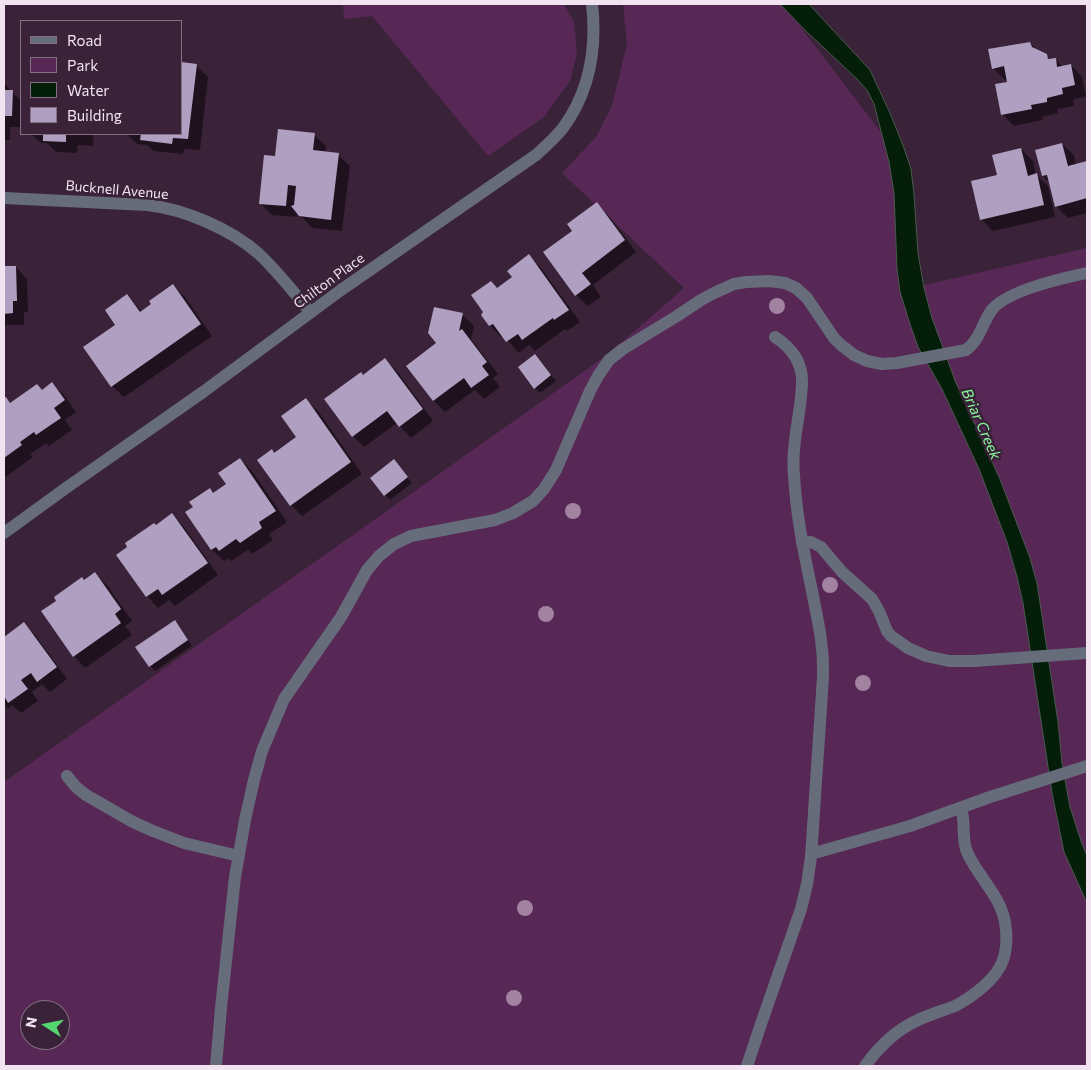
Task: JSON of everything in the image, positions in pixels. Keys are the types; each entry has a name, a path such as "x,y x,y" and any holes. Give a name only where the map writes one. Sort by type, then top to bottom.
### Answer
{"street":[{"name":"Chilton Place","path":"4,533 278,337 310,312 536,155 563,128 573,113 588,79 594,42 592,4"},
{"name":"Bucknell Avenue","path":"4,198 147,204 188,214 222,230 257,252 310,312"},
{"path":"216,1066 231,908 245,820 258,764 272,724 284,699 341,617 367,570 379,556 403,540 427,532 495,520 513,513 533,501 550,480 598,376 609,360 714,293 734,284 769,281 796,288 807,298 847,351 867,361 882,364 906,362 966,350 975,341 991,312 1002,301 1010,296 1048,283 1087,273"},
{"path":"747,1066 801,909 807,884 811,853 823,660 818,619 802,542 794,475 793,461 801,403 801,371 797,359 790,348 775,337"},
{"path":"802,542 812,542 821,547 842,572 869,595 876,604 891,636 908,648 926,656 949,661 974,662 1087,652"},
{"path":"811,853 910,826 990,796 1087,766"},
{"path":"67,776 86,795 153,831 184,843 239,856"},
{"path":"866,1066 880,1047 915,1021 954,1006 971,996 995,974 1003,960 1006,945 1005,920 1001,907 967,852 963,836 964,817 961,808"}],"green space":[{"path":"343,4 564,4 574,22 577,53 570,81 544,117 488,156 372,16 344,19"},
{"path":"623,4 783,4 903,161 920,286 1087,248 1087,1066 4,1066 4,782 607,355 684,288 562,173 596,137 612,105 627,44"}],"water":[{"path":"780,4 809,4 870,70 904,148 911,169 918,253 924,288 932,318 956,383 1000,479 1030,558 1037,583 1058,722 1062,763 1070,807 1087,856 1087,903 1064,852 1052,793 1023,603 1007,542 979,469 942,389 918,347 900,292 897,269 894,193 889,162 874,104 867,90 858,80"}],"building":[{"path":"1030,42 1032,47 1047,54 1048,59 1056,58 1057,67 1071,64 1075,85 1062,88 1063,94 1047,98 1047,102 1031,105 1032,109 1001,115 995,84 1007,82 1004,66 992,69 988,49"},
{"path":"182,62 197,64 188,139 173,138 172,144 140,140 141,135 182,135"},
{"path":"4,90 13,90 12,116 4,116"},
{"path":"278,129 315,133 313,150 339,153 331,220 299,216 291,206 294,205 296,186 288,185 286,206 259,204 264,155 275,156"},
{"path":"43,135 66,135 66,142 43,141"},
{"path":"1062,143 1068,166 1087,161 1087,198 1055,207 1047,175 1042,176 1035,150"},
{"path":"1021,148 1028,176 1037,173 1044,205 980,220 971,181 997,175 992,155"},
{"path":"597,202 625,240 582,273 591,284 575,296 543,252 572,231 567,224"},
{"path":"529,254 569,310 554,320 553,318 522,340 518,334 506,342 493,324 489,326 481,315 483,312 471,295 491,281 497,288 512,277 507,271"},
{"path":"4,266 16,266 17,301 13,301 13,313 4,314"},
{"path":"173,284 201,324 111,387 83,347 115,325 105,310 127,294 140,312 151,304 149,301"},
{"path":"434,307 463,313 459,331 462,329 487,362 482,366 489,375 471,388 464,378 433,401 406,366 436,343 428,333"},
{"path":"535,354 551,375 534,389 518,367"},
{"path":"385,358 423,409 399,427 387,411 352,437 324,399 361,372 363,375"},
{"path":"52,382 65,400 54,408 61,418 36,435 34,432 20,442 22,445 4,458 4,398 6,397 10,403 37,384 42,390"},
{"path":"306,398 351,462 290,506 257,460 272,449 274,453 296,437 281,416"},
{"path":"240,458 276,511 259,522 262,528 240,543 236,539 219,551 216,547 211,550 185,512 193,507 189,502 210,488 213,493 226,484 218,473"},
{"path":"394,459 408,477 384,496 370,478"},
{"path":"172,513 208,563 162,595 158,589 146,597 116,555 127,547 125,543 154,523 156,525"},
{"path":"95,572 121,609 115,614 121,623 73,657 41,611 56,601 54,597 82,577 84,580"},
{"path":"175,620 188,640 149,667 135,647"},
{"path":"24,622 57,667 37,682 31,673 21,680 28,689 8,703 4,696 4,637"}],"water label":[{"name":"Briar Creek","path":"981,424"}]}
